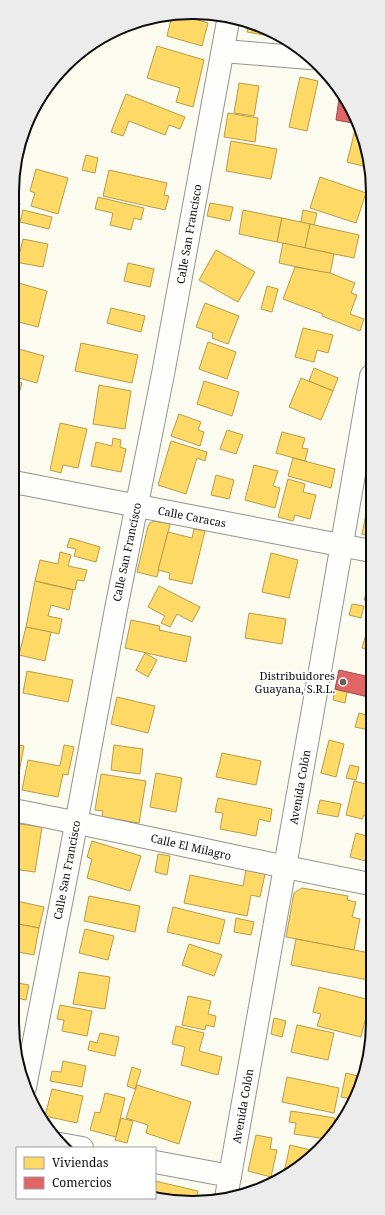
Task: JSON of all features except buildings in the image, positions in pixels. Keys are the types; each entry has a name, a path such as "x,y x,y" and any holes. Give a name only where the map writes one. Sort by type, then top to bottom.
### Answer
{"street":[{"name":"Calle San Francisco","path":"27,1075 116,609 163,374 228,23"},
{"path":"223,51 301,57"},
{"name":"Avenida Colón","path":"227,1193 366,405"},
{"name":"Calle Caracas","path":"19,483 366,550"},
{"name":"Calle El Milagro","path":"19,811 76,822 285,868 366,883"},
{"path":"156,1162 230,1176"}],"place":[{"name":"Distribuidores Guayana, S.R.L.","path":"343,682"}]}
